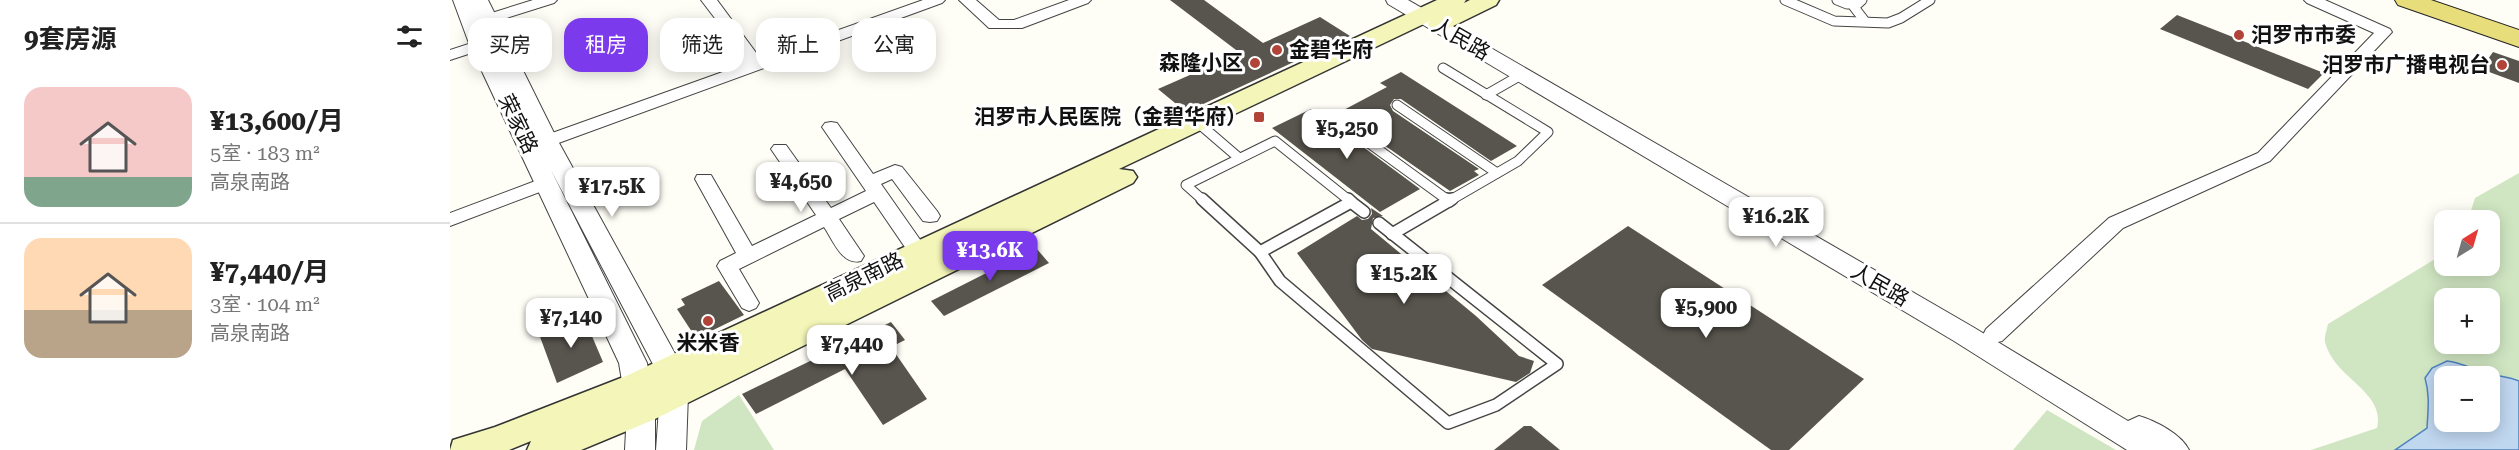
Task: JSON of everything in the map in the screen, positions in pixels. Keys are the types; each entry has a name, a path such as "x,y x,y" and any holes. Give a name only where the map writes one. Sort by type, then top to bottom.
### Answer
{"main road":[{"name":"高泉南路","path":"544,450 639,398 1203,128 1436,11 1488,0"},
{"path":"2407,0 2519,39"},
{"path":"2435,0 2519,28"},
{"name":"高泉南路","path":"672,382 918,251 1203,128"},
{"name":"高泉南路","path":"465,450 639,398"}],"street":[{"name":"荣家路","path":"462,0 479,18"},
{"path":"505,18 549,0"},
{"path":"545,136 753,57 709,0"},
{"path":"545,136 937,0"},
{"path":"967,0 996,25 1016,25 1083,0"},
{"path":"1395,0 1436,11"},
{"path":"1994,335 2115,223 2264,157 2384,32 2312,0"},
{"name":"人民路","path":"1436,11 1521,75 1913,304 2060,392 2150,450"},
{"name":"人民路","path":"1436,11 1994,335 2077,385 2174,450"},
{"path":"450,55 468,40"},
{"name":"荣家路","path":"504,72 546,183 633,363 639,398 640,450"},
{"name":"荣家路","path":"511,72 672,382"},
{"path":"831,127 918,251"},
{"path":"780,149 854,256"},
{"path":"749,303 727,266 826,217 895,171 930,216"},
{"path":"704,179 747,255"},
{"path":"450,220 546,183"},
{"path":"670,450 672,382"}],"lane":[{"path":"1785,0 1827,19 1859,12"},
{"path":"1839,1 1859,12 1895,22 1930,0"},
{"path":"1392,234 1518,161 1548,132 1443,68"},
{"path":"1486,94 1521,75"},
{"path":"1397,105 1497,173"},
{"path":"1336,118 1449,201"},
{"path":"1203,128 1239,158"},
{"path":"1364,212 1275,141 1186,185 1260,252 1280,281 1448,423 1496,405 1557,364 1379,223"},
{"path":"1260,252 1351,202"}],"green space":[{"path":"2519,173 2519,450 2311,450 2377,428 2378,415 2374,404 2330,355 2325,342 2328,324 2434,260 2434,276 2500,276 2500,210 2471,210 2475,198"},
{"path":"739,395 774,450 694,450 702,421"},
{"path":"2047,410 2116,450 2013,450"}],"water":[{"path":"2447,361 2465,366 2436,366"},
{"path":"2434,367 2434,432 2500,432 2500,376 2519,381 2519,450 2395,450 2427,428 2428,397 2425,378"}],"building":[{"name":"森隆小区","path":"1170,0 1204,0 1263,43 1320,17 1350,36 1186,112 1158,89 1240,53"},
{"path":"2177,15 2324,73 2308,89 2160,29"},
{"name":"汨罗市广播电视台","path":"2493,52 2519,61 2519,83 2481,69"},
{"path":"1401,72 1517,146 1491,161 1401,99 1394,99 1390,105 1393,111 1479,169 1474,171 1479,175 1450,191 1338,113 1387,87 1380,83"},
{"path":"1311,109 1324,119 1330,117 1332,124 1420,189 1380,212 1272,128"},
{"path":"1371,208 1383,216 1373,218 1371,229 1476,316 1519,356 1534,361 1530,373 1516,382 1372,349 1362,340 1297,253 1357,216 1362,220 1368,219 1372,214"},
{"path":"1628,226 1864,379 1789,450 1771,450 1542,285"},
{"path":"1036,248 1049,263 944,316 931,301"},
{"path":"719,281 744,315 701,336 696,330 692,332 677,309 685,305 681,299"},
{"path":"583,315 603,362 557,383 539,334"},
{"path":"891,322 905,340 891,347 927,399 883,425 845,369 756,414 742,394"},
{"path":"1524,426 1531,426 1560,450 1494,450"}],"place":[{"name":"汨罗市市委","path":"2239,35"},
{"name":"金碧华府","path":"1277,50"},
{"name":"森隆小区","path":"1255,63"},
{"name":"汨罗市广播电视台","path":"2502,65"},
{"name":"汨罗市人民医院（金碧华府）","path":"1259,117"},
{"name":"米米香","path":"708,321"}]}
